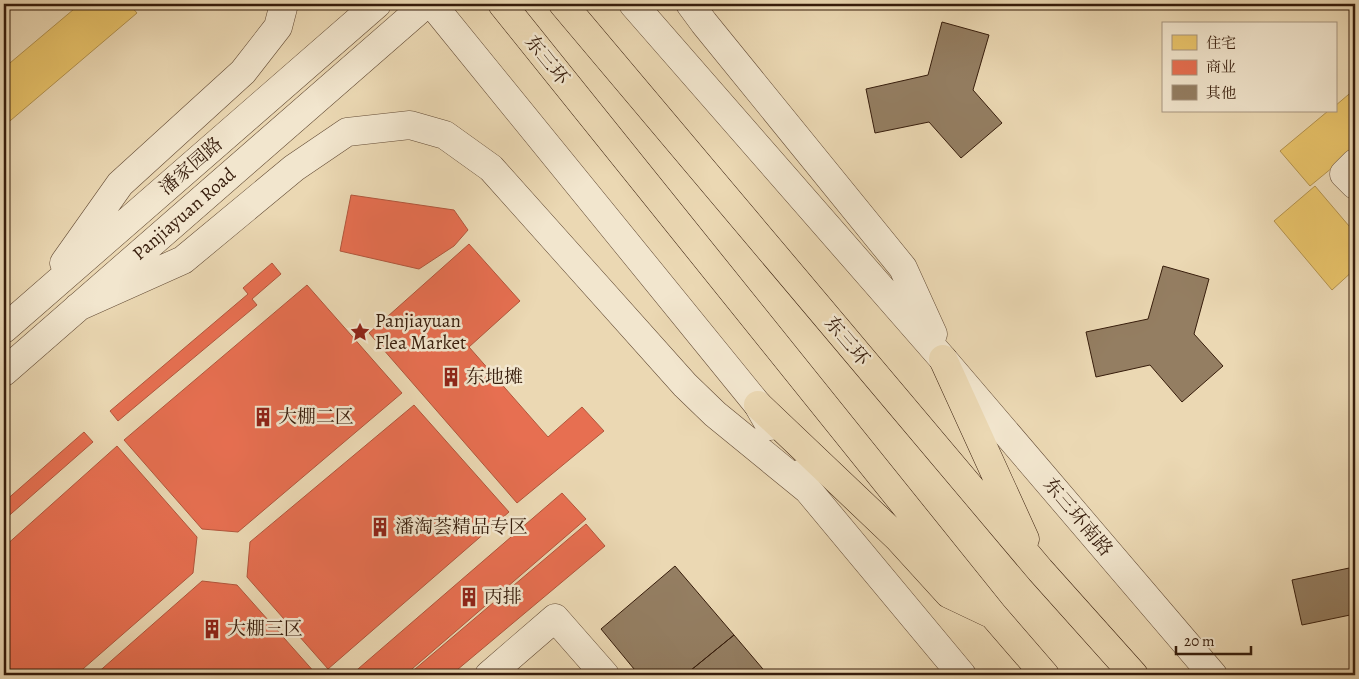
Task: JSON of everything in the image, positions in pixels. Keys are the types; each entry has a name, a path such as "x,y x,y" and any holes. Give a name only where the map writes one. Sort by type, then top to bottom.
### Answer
{"highway":[{"name":"东三环","path":"502,4 994,616 1045,675"},
{"name":"东三环","path":"563,4 1040,570 1134,675"},
{"path":"944,359 1040,570"},
{"path":"758,405 898,538 949,594 994,616"}],"street":[{"path":"39,299 120,184 242,72 278,27 284,4"},
{"name":"潘家园路","path":"4,329 377,4"},
{"name":"Panjiayuan Road","path":"4,372 426,4"},
{"path":"432,4 758,405 808,490 962,675"},
{"name":"东三环南路","path":"633,4 944,359 1213,675"},
{"path":"690,4 704,24 903,268 944,359"},
{"path":"78,307 184,260 294,168 347,132 410,125 445,135 491,168 685,385 715,414 808,490"},
{"path":"1355,163 1344,174 1355,185"},
{"path":"489,675 555,618 605,675"}],"building: 住宅":[{"path":"80,4 129,4 137,13 4,126 4,68"},
{"path":"1355,89 1355,149 1310,186 1280,151 1327,112 1336,112 1336,105"},
{"path":"1315,186 1355,233 1355,269 1332,290 1274,221"}],"building: 商业":[{"path":"351,195 454,210 468,230 454,246 419,269 340,251"},
{"name":"东地摊","path":"469,244 520,301 469,347 548,437 582,407 604,431 517,503 369,333"},
{"path":"272,263 281,274 252,299 257,305 118,421 110,411 248,294 243,288"},
{"name":"大棚二区","path":"307,285 402,393 238,532 202,529 124,440"},
{"name":"潘淘荟精品专区","path":"414,405 509,512 328,669 247,577 250,542"},
{"path":"84,432 93,442 4,520 4,502"},
{"path":"117,446 197,537 193,573 76,675 4,675 4,547"},
{"name":"丙排","path":"562,493 586,519 405,675 351,675"},
{"path":"586,524 605,546 451,675 408,675"},
{"name":"大棚三区","path":"202,581 237,585 316,674 95,675"}],"building: 其他":[{"path":"942,22 989,35 973,90 1002,123 961,158 929,122 875,133 866,89 928,75"},
{"path":"1163,266 1209,279 1194,334 1223,366 1182,402 1150,365 1096,377 1086,332 1148,319"},
{"path":"1355,563 1355,614 1302,625 1292,580 1354,567"},
{"path":"675,566 734,635 685,675 639,675 601,629"},
{"path":"734,635 768,675 685,675"}],"place":[{"name":"Panjiayuan Flea Market","path":"360,332"},
{"name":"东地摊","path":"451,377"},
{"name":"大棚二区","path":"263,417"},
{"name":"潘淘荟精品专区","path":"380,527"},
{"name":"丙排","path":"469,597"},
{"name":"大棚三区","path":"212,629"}]}
